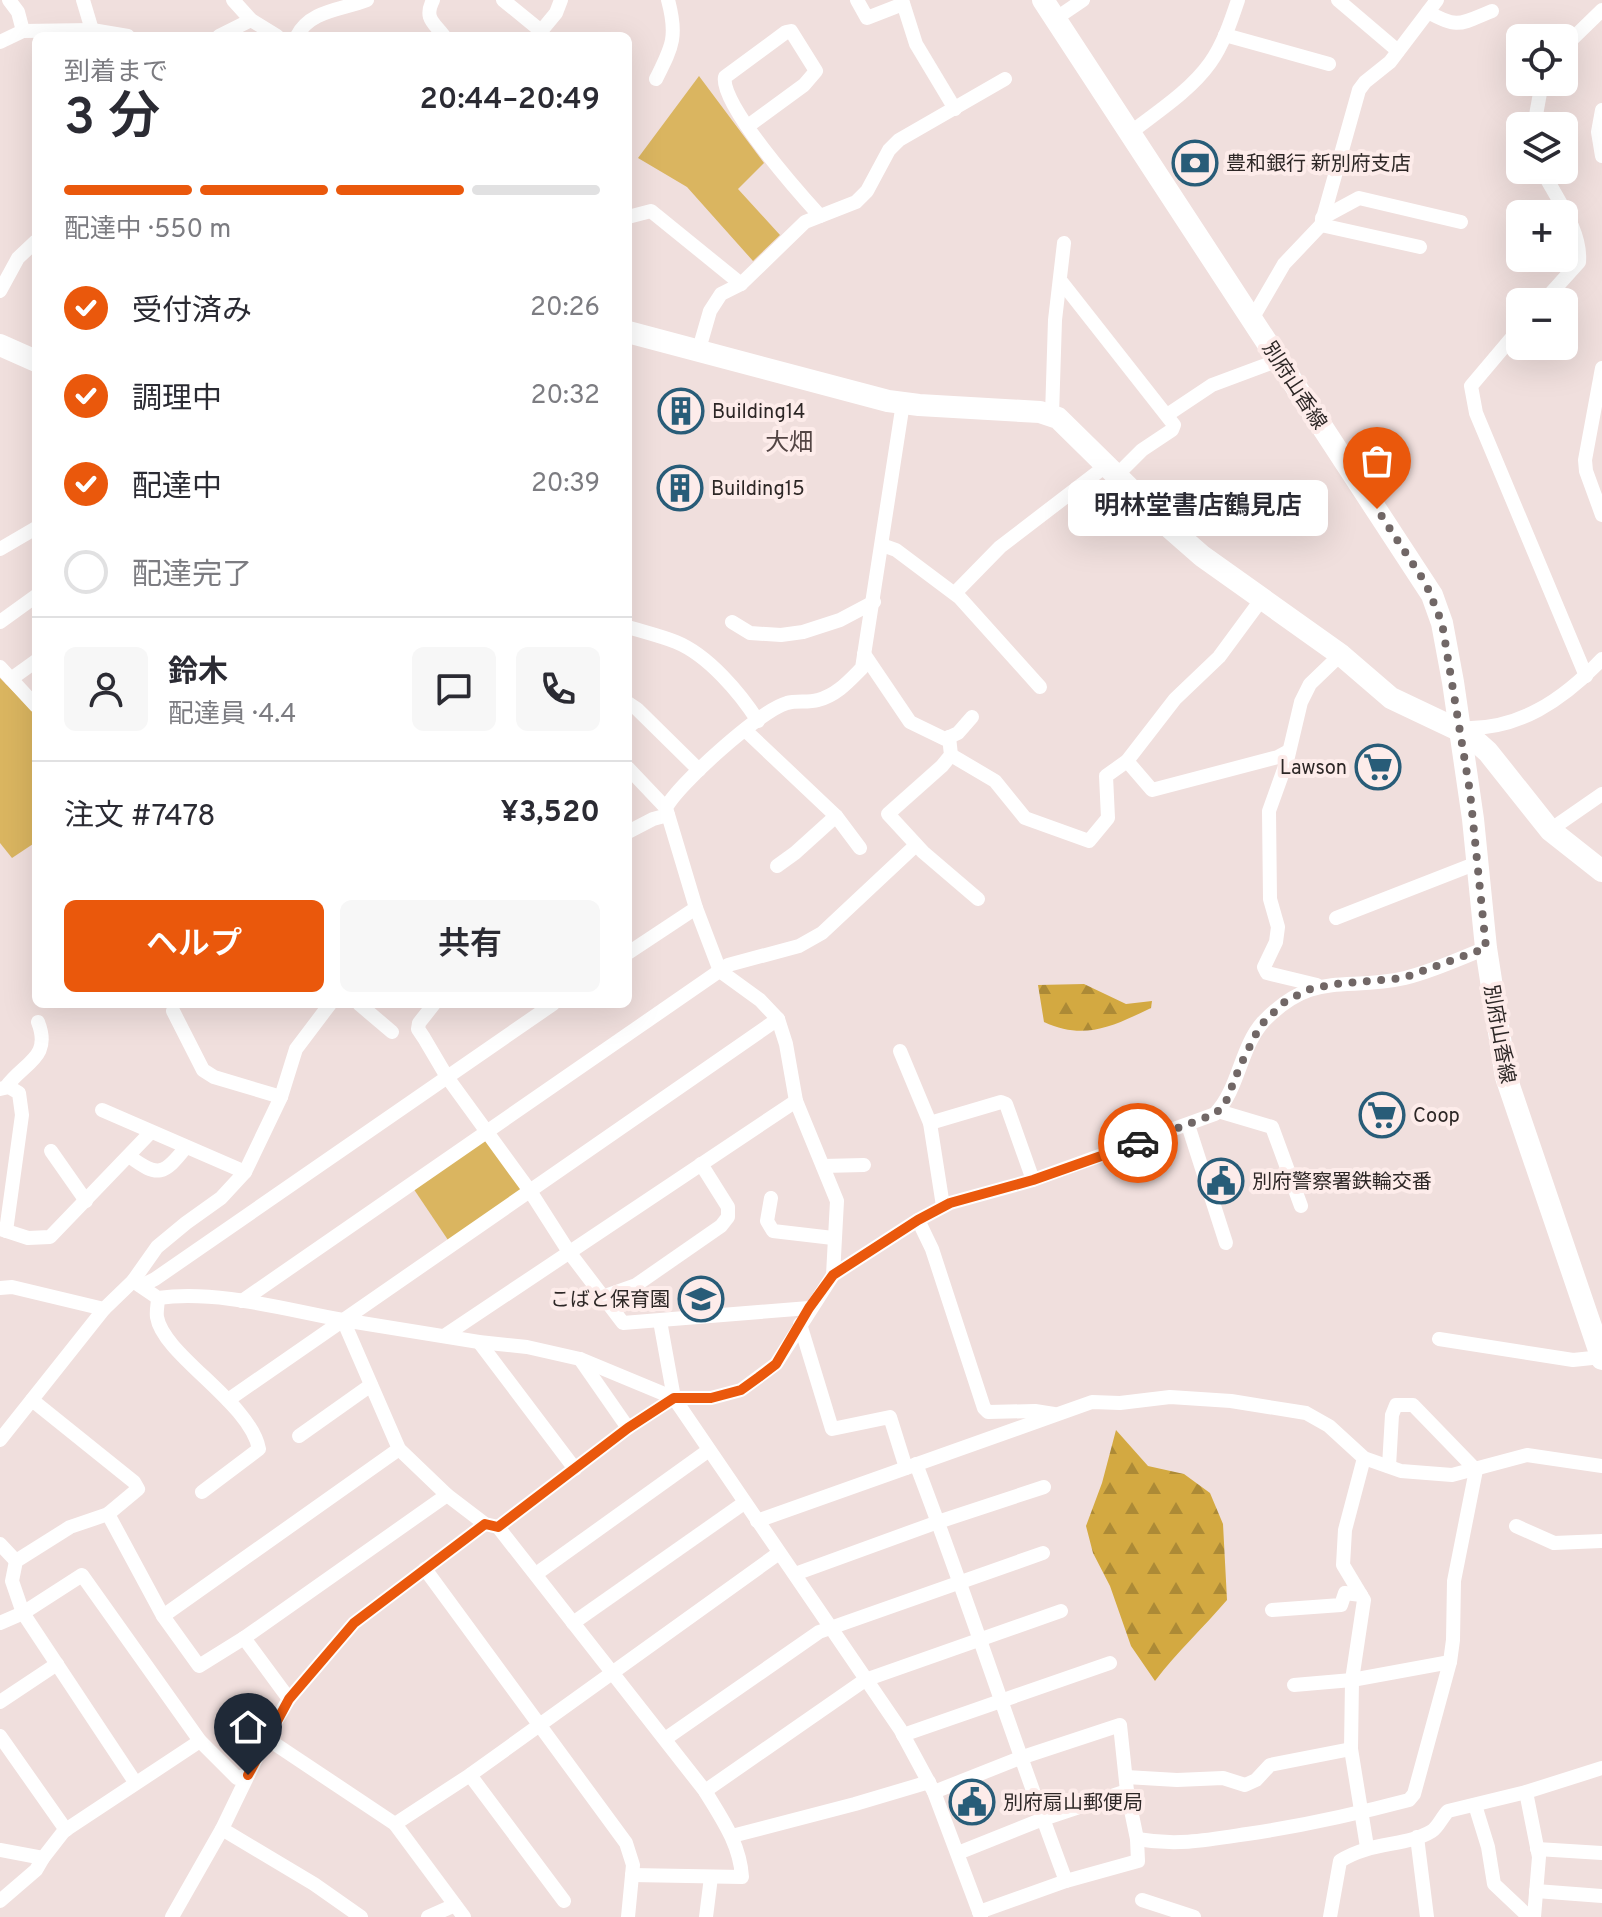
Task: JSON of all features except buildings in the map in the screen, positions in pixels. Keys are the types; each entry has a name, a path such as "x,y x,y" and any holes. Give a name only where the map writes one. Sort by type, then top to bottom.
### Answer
{"main road":[{"name":"別府山香線","path":"1049,9 1432,595 1445,638 1477,863 1495,1019 1509,1090 1602,1357"},
{"path":"632,333 903,403 1052,415 1068,425 1181,539 1261,600 1341,655 1391,698 1459,728 1488,752 1550,830 1602,871"},
{"path":"0,345 32,359"}],"street":[{"path":"9,0 18,12 23,31"},
{"path":"83,0 92,30"},
{"path":"233,0 251,20 270,32"},
{"path":"299,32 311,18 367,0"},
{"path":"433,0 428,10 441,32"},
{"path":"503,0 537,32"},
{"path":"541,32 556,13 561,0"},
{"path":"857,0 867,18 902,2 916,44 955,109"},
{"path":"1049,9 1083,0"},
{"path":"1130,133 1182,92 1210,63 1238,0"},
{"path":"1338,0 1398,51"},
{"path":"656,79 673,46 673,2"},
{"path":"1322,222 1359,90 1365,82 1390,62 1432,6 1449,24 1463,23 1492,11"},
{"path":"1578,33 1602,10"},
{"path":"227,32 251,20"},
{"path":"0,42 23,31 32,32"},
{"path":"748,126 804,85 816,71 791,31 725,77 723,86 727,95 748,126 783,176 820,216"},
{"path":"70,32 102,32"},
{"path":"1225,35 1329,64"},
{"path":"699,349 710,311 721,294 741,284 805,222 856,202 867,191 889,150 899,140 1005,79"},
{"path":"1602,110 1598,132 1602,156"},
{"path":"1549,184 1574,233 1580,255 1579,262 1556,288"},
{"path":"1252,319 1284,264 1322,222 1359,198 1461,222"},
{"path":"632,216 651,211 741,284"},
{"path":"1322,222 1420,247"},
{"path":"1052,415 1055,320 1064,243"},
{"path":"0,291 18,258 32,245"},
{"path":"955,593 1000,547 1172,430 1174,425 1060,280"},
{"path":"1506,345 1471,386 1476,413 1586,676"},
{"path":"1167,415 1212,385 1279,360"},
{"path":"1602,368 1596,426 1585,460 1602,515"},
{"path":"667,812 670,799 745,730 785,703 818,700 842,689 862,668 903,403"},
{"path":"0,549 32,530"},
{"path":"882,545 896,550 955,593 980,617 1040,687"},
{"path":"0,622 32,599"},
{"path":"951,755 995,781 1025,818 1089,841 1108,818 1106,776 1127,761 1175,699 1226,649 1261,600"},
{"path":"732,622 750,633 781,635 803,632 840,620 874,602"},
{"path":"632,628 678,643 695,653 741,696 758,721"},
{"path":"864,654 910,722 945,739 958,733 972,717"},
{"path":"1459,728 1494,727 1524,717 1566,694 1602,659"},
{"path":"1323,986 1267,973 1264,967 1275,947 1278,927 1270,899 1269,811 1301,702 1310,684 1335,660"},
{"path":"11,679 32,664"},
{"path":"0,667 32,702"},
{"path":"632,706 699,770"},
{"path":"745,730 836,816 860,848"},
{"path":"949,737 951,755 888,814 916,845 978,899"},
{"path":"1127,761 1152,790 1278,757 1289,751"},
{"path":"632,773 667,812 696,908 720,971 760,1000 778,1019 786,1044 796,1101 837,1201 833,1275"},
{"path":"1550,830 1602,794"},
{"path":"632,830 667,812"},
{"path":"777,866 836,816"},
{"path":"242,1301 728,965 799,946 822,933 916,845"},
{"path":"1336,918 1477,863"},
{"path":"632,950 696,908"},
{"path":"137,1284 158,1298 180,1295 242,1301 479,1342 527,1347 580,1359 674,1398 711,1398 741,1390 776,1364 809,1308 833,1275 918,1220 943,1206 1033,1180 1188,1125 1218,1111 1225,1104 1260,1026 1283,1003 1307,990 1323,986 1403,978 1486,948"},
{"path":"137,1284 157,1247 221,1198 245,1172 281,1097 296,1049 327,1008"},
{"path":"364,1008 392,1032"},
{"path":"431,1008 418,1029 447,1077 487,1129 569,1252 623,1323 809,1308"},
{"path":"4,1435 104,1309 137,1284 155,1279 547,1008"},
{"path":"173,1011 203,1070 214,1077 281,1097"},
{"path":"228,1400 778,1019"},
{"path":"38,1022 44,1039 41,1050 3,1088 19,1093 22,1115 3,1230 28,1238 50,1237 151,1132"},
{"path":"900,1051 930,1123 943,1206"},
{"path":"444,1336 796,1101"},
{"path":"930,1123 1001,1102 1006,1104 1033,1180"},
{"path":"102,1110 245,1172"},
{"path":"1218,1111 1272,1127 1301,1206"},
{"path":"1188,1125 1226,1243"},
{"path":"129,1156 155,1173 165,1170 186,1147"},
{"path":"51,1151 86,1201"},
{"path":"602,1297 636,1285 721,1226 728,1217 728,1207 701,1164"},
{"path":"823,1166 864,1165"},
{"path":"771,1198 767,1221 773,1231 833,1238"},
{"path":"918,1220 932,1249 984,1408 988,1412 1056,1414"},
{"path":"0,1288 12,1287 104,1309"},
{"path":"158,1298 157,1319 169,1340 228,1400 257,1439 259,1449 202,1492"},
{"path":"343,1320 399,1449 447,1495 492,1526 536,1574 705,1791 732,1836 741,1858 742,1877 632,1875"},
{"path":"660,1321 674,1398 903,1735 932,1787 980,1915 1066,1881 1138,1861 1120,1725 932,1787 732,1836"},
{"path":"800,1324 832,1429 890,1417 938,1522 1066,1881"},
{"path":"1439,1339 1573,1360 1602,1357"},
{"path":"479,1342 575,1469"},
{"path":"580,1359 628,1428"},
{"path":"299,1436 371,1385"},
{"path":"757,1521 1092,1402 1120,1403 1170,1397 1231,1401 1306,1413 1329,1426 1364,1458 1401,1471 1452,1475 1527,1455 1602,1466"},
{"path":"172,1917 222,1829 266,1738 289,1699 354,1623 425,1569 575,1469 628,1428 674,1398"},
{"path":"32,1400 134,1482 138,1489 108,1514 70,1527 16,1561 12,1581 23,1613 135,1782"},
{"path":"1389,1466 1392,1415 1396,1405 1407,1403 1413,1405 1476,1470"},
{"path":"0,1414 4,1435"},
{"path":"163,1616 399,1449"},
{"path":"536,1574 709,1450"},
{"path":"1364,1458 1345,1530 1343,1565 1364,1600 1352,1680 1351,1749 1367,1847"},
{"path":"1137,1839 1166,1844 1205,1841 1288,1828 1409,1800 1414,1794 1450,1662 1454,1581 1476,1470"},
{"path":"795,1574 1044,1487"},
{"path":"108,1514 163,1616 199,1666 244,1638 447,1495"},
{"path":"573,1623 744,1503"},
{"path":"1516,1526 1554,1543 1602,1541"},
{"path":"0,1544 16,1561"},
{"path":"395,1824 470,1775 779,1553"},
{"path":"665,1739 819,1632 1043,1553"},
{"path":"425,1569 626,1843 633,1865 628,1917"},
{"path":"0,1623 23,1613 82,1575 200,1741 237,1778 248,1775"},
{"path":"1272,1610 1341,1605 1345,1593 1361,1595"},
{"path":"705,1791 865,1680 1061,1611"},
{"path":"244,1638 289,1699"},
{"path":"1294,1685 1352,1680 1450,1662"},
{"path":"903,1735 1110,1663"},
{"path":"0,1702 57,1664"},
{"path":"0,1736 66,1830"},
{"path":"266,1738 395,1824 460,1911 428,1917"},
{"path":"0,1901 36,1870 66,1830 200,1741"},
{"path":"958,1853 1127,1784 1223,1778 1245,1785 1256,1780 1270,1765 1351,1749"},
{"path":"1330,1917 1340,1861 1367,1847 1417,1837 1435,1830 1448,1811 1526,1792 1602,1768"},
{"path":"470,1775 564,1901"},
{"path":"1526,1792 1537,1849 1536,1891 1531,1917"},
{"path":"1475,1805 1488,1847 1494,1884 1531,1917"},
{"path":"222,1829 314,1884 361,1917"},
{"path":"1417,1837 1427,1917"},
{"path":"1537,1849 1602,1853"},
{"path":"0,1850 43,1858"},
{"path":"706,1917 711,1877"},
{"path":"1536,1891 1602,1896"},
{"path":"1142,1900 1194,1917"}],"green space":[{"path":"1084,984 1126,1004 1152,1001 1151,1008 1111,1025 1086,1031 1059,1028 1044,1022 1038,985"},
{"path":"1116,1430 1148,1466 1184,1474 1210,1493 1223,1524 1227,1600 1155,1681 1131,1646 1110,1586 1093,1553 1086,1526 1102,1483"}],"shaded area":[{"path":"699,76 764,163 738,189 780,235 753,261 687,187 638,158"},
{"path":"0,678 32,711 32,845 12,858 0,843"},
{"path":"487,1134 524,1189 448,1240 411,1185"}],"way so far":[{"path":"1138,1143 1215,1114 1225,1104 1260,1026 1283,1003 1307,990 1334,984 1403,978 1486,948 1470,792 1442,623 1426,584 1377,509"}],"place":[{"name":"豊和銀行 新別府支店","path":"1195,163"},
{"name":"Building14","path":"681,411"},
{"name":"Building15","path":"680,488"},
{"name":"明林堂書店鶴見店","path":"1377,509"},
{"name":"Lawson","path":"1378,767"},
{"name":"Coop","path":"1382,1115"},
{"name":"別府警察署鉄輪交番","path":"1221,1181"},
{"name":"こばと保育園","path":"701,1299"},
{"name":"別府扇山郵便局","path":"972,1802"}],"district":[{"name":"大畑","path":"789,442"}],"route":[{"path":"248,1775 289,1699 354,1623 485,1524 498,1527 628,1428 674,1398 711,1398 741,1390 759,1377 776,1364 809,1308 833,1275 950,1203 1033,1180 1138,1143"}]}
